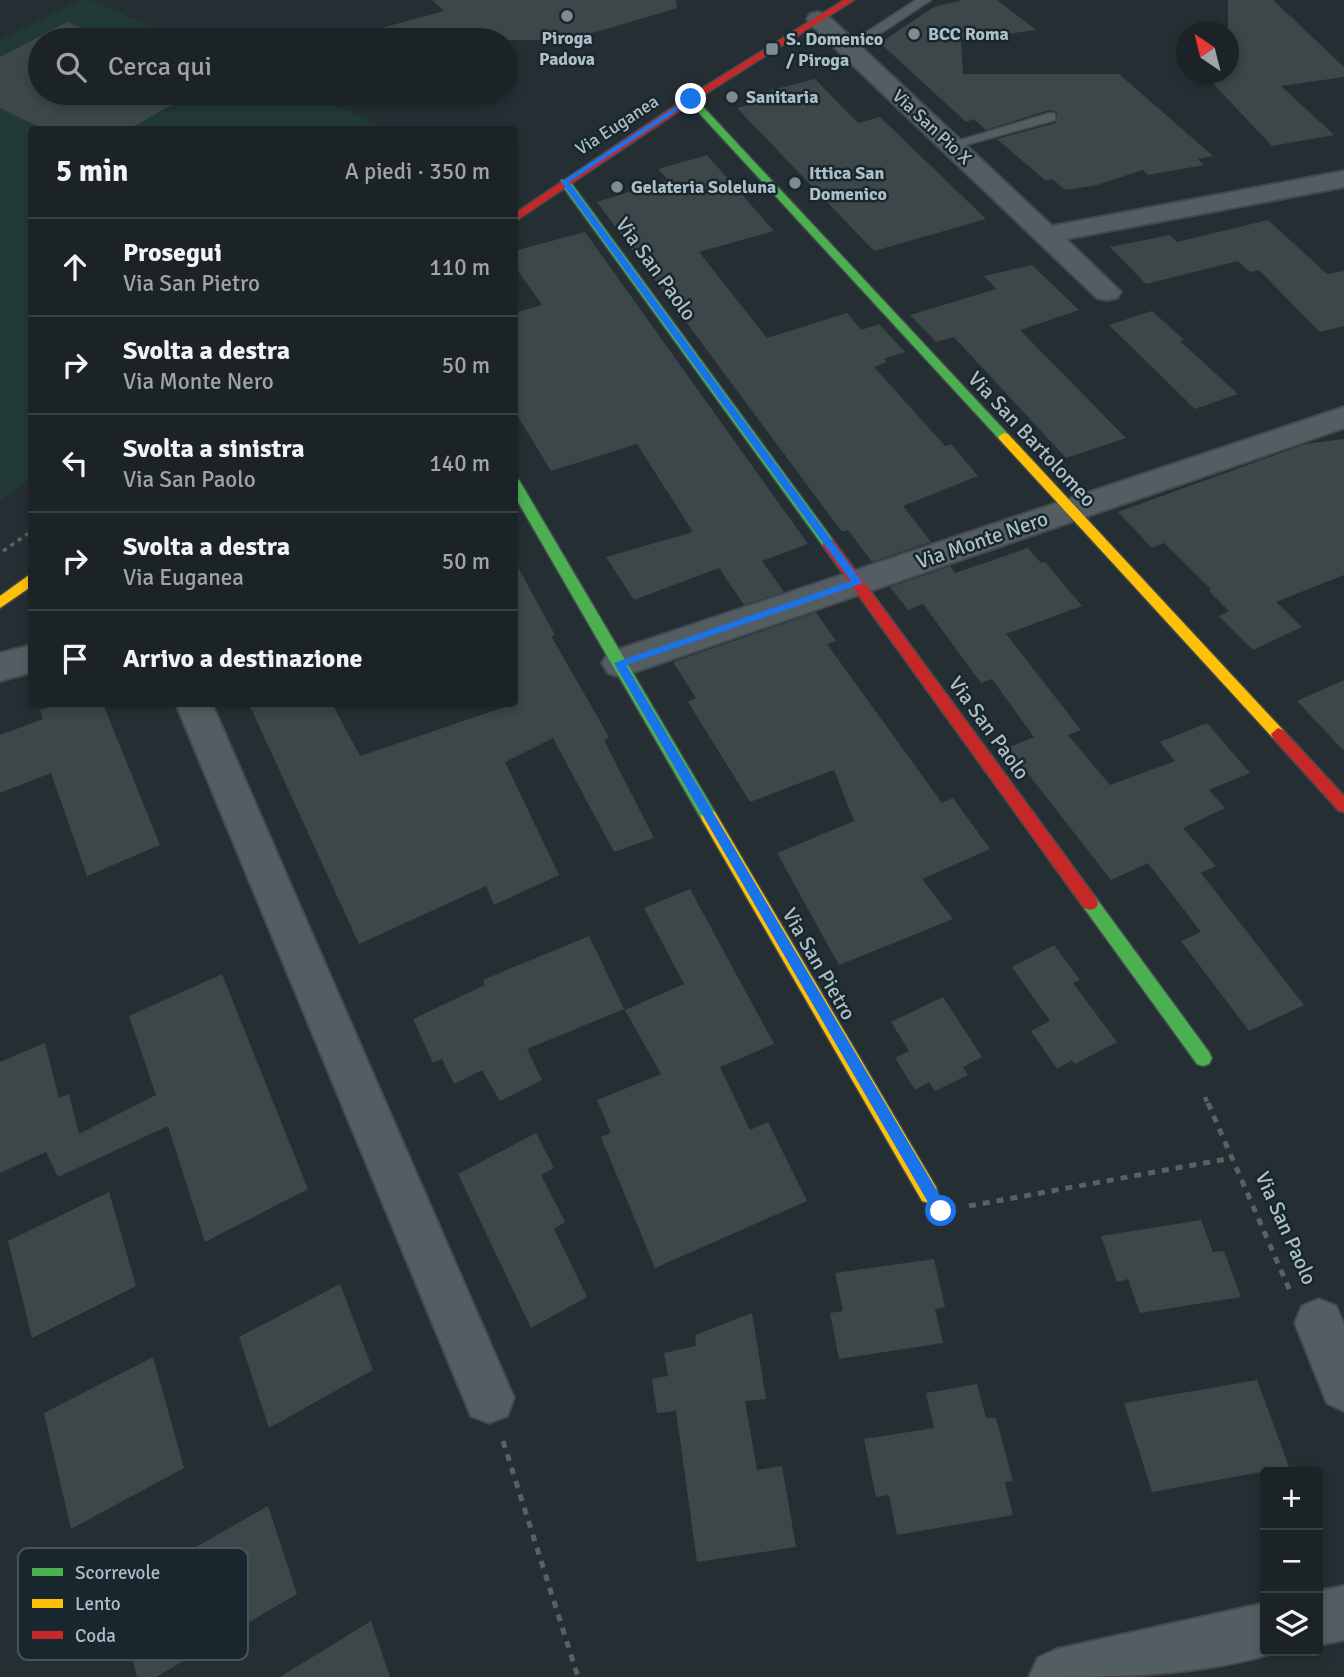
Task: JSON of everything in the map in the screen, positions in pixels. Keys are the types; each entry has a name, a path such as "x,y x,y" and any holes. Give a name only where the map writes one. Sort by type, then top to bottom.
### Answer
{"street":[{"name":"Via Euganea","path":"518,216 691,99 850,0"},
{"name":"Via San Pio X","path":"818,19 1107,292"},
{"name":"Via San Bartolomeo","path":"691,99 1344,806"},
{"path":"1045,235 1344,178"},
{"name":"Via San Paolo","path":"565,182 1203,1058"},
{"name":"Via Monte Nero","path":"620,663 1344,417"},
{"name":"Via San Pietro","path":"518,489 929,1194"},
{"path":"0,590 28,573"},
{"path":"0,603 28,581"},
{"path":"0,667 28,659"},
{"path":"195,707 489,1398"},
{"path":"1319,1323 1344,1385"},
{"path":"1323,1617 1344,1613"},
{"path":"1057,1677 1260,1631"}],"lane":[{"path":"849,48 925,0"},
{"path":"951,145 1050,117"}],"path":[{"path":"0,553 28,534"},
{"name":"Via San Paolo","path":"1203,1058 1195,1076 1297,1306 1319,1323"},
{"path":"929,1194 941,1211 1232,1158"},
{"path":"489,1398 578,1677"}],"green space":[{"path":"80,0 90,0 155,28 28,28 28,105 333,105 383,126 28,126 28,480 0,500 0,40"}],"building":[{"path":"432,0 676,0 677,8 569,40 518,40 518,28 381,28 444,11"},
{"path":"963,0 997,0 1036,30 961,40 963,74 1119,74 1213,156 1198,159 1204,165 1148,175 1143,170 1097,185 1065,190 1052,179 1046,181 997,139 1056,123 1057,112 1049,110 986,130 974,119 966,122 880,43 934,7"},
{"path":"1228,0 1273,0 1344,67 1344,77 1281,86 1334,135 1272,146 1213,84 1239,84 1239,21 1228,21"},
{"path":"67,22 81,28 56,28"},
{"path":"28,42 28,105 171,105 135,126 37,126 0,108 0,57"},
{"path":"815,79 858,123 880,117 986,219 874,251 737,108 768,100 760,93"},
{"path":"707,155 774,231 699,252 767,338 847,313 861,330 879,324 905,352 884,359 887,362 874,367 945,446 951,444 978,476 903,506 931,542 872,562 848,530 842,532 597,202 668,180 658,169"},
{"path":"1268,220 1327,274 1344,271 1344,326 1320,332 1259,270 1250,272 1238,261 1146,284 1110,247 1170,235 1177,242"},
{"path":"585,232 808,544 762,561 784,592 744,605 719,568 634,600 606,557 693,532 637,444 551,471 518,417 518,312 542,305 518,271 518,250"},
{"path":"1032,265 1079,310 1020,330 1126,438 1066,458 954,337 936,342 910,315 996,289 984,276"},
{"path":"1152,311 1184,340 1180,341 1238,394 1195,409 1109,325"},
{"path":"1344,439 1344,575 1276,602 1302,627 1253,650 1219,616 1229,611 1209,591 1211,589 1164,543 1152,548 1118,512 1305,444"},
{"path":"1028,548 1041,563 1045,562 1082,606 1006,634 1081,730 1068,735 1110,785 1175,761 1160,742 1207,723 1250,773 1209,790 1225,808 1183,828 1216,866 1201,873 1304,1005 1249,1031 1181,941 1201,932 1148,863 1111,880 1008,748 1034,737 992,679 981,683 923,604 908,610 890,587 950,566 955,573"},
{"path":"518,567 555,635 551,636 609,737 604,740 654,838 614,852 553,738 505,762 559,875 494,905 486,886 359,944 250,707 334,707 360,756 505,707 518,707"},
{"path":"816,612 836,641 827,644 942,803 953,798 990,849 922,879 953,919 839,965 777,853 854,821 834,770 750,802 688,702 696,698 673,662"},
{"path":"1344,680 1344,751 1297,701"},
{"path":"48,707 104,707 160,845 87,876 51,773 0,793 0,735 43,719 40,710"},
{"path":"690,889 774,1044 720,1067 750,1130 768,1122 807,1201 655,1268 601,1137 611,1133 597,1100 661,1074 625,1010 684,984 644,908"},
{"path":"589,936 624,1009 527,1049 542,1080 500,1101 482,1070 454,1084 442,1059 433,1063 413,1019 485,985 483,980"},
{"path":"1054,945 1080,980 1073,983 1117,1042 1075,1064 1072,1060 1057,1069 1031,1031 1050,1021 1012,967"},
{"path":"222,974 308,1189 205,1242 168,1126 58,1177 46,1152 0,1173 0,1062 45,1043 59,1098 69,1094 79,1134 156,1095 129,1016"},
{"path":"943,997 982,1057 963,1067 968,1075 935,1091 929,1082 915,1090 895,1058 909,1051 891,1022"},
{"path":"536,1133 554,1168 541,1175 565,1222 554,1229 587,1297 531,1328 458,1174"},
{"path":"109,1192 136,1286 32,1338 8,1241"},
{"path":"1201,1220 1213,1252 1224,1251 1241,1297 1140,1313 1128,1279 1117,1282 1101,1236"},
{"path":"934,1259 945,1307 935,1309 943,1343 839,1359 830,1313 843,1311 835,1273"},
{"path":"340,1284 373,1370 269,1428 239,1337"},
{"path":"752,1313 766,1399 745,1401 757,1470 782,1466 796,1547 697,1562 676,1411 657,1413 652,1379 668,1376 664,1353 696,1346 695,1335"},
{"path":"153,1357 184,1468 71,1529 44,1413"},
{"path":"1257,1380 1289,1467 1260,1467 1260,1472 1152,1492 1124,1403"},
{"path":"977,1384 986,1418 996,1418 1013,1481 1005,1482 1013,1515 897,1535 889,1495 876,1497 864,1439 934,1428 926,1393"},
{"path":"268,1506 297,1594 248,1623 248,1548 194,1548"},
{"path":"371,1621 390,1677 280,1677"},
{"path":"133,1660 185,1660 156,1677 137,1677"}],"traffic: fast":[{"path":"691,99 1004,437"},
{"path":"565,182 828,543"},
{"path":"518,490 709,817"},
{"path":"1090,903 1203,1058"}],"traffic: slow":[{"path":"1004,437 1278,734"},
{"path":"0,603 28,581"},
{"path":"709,817 929,1194"}],"traffic: jam":[{"path":"518,216 691,99 850,0"},
{"path":"828,543 1090,903"},
{"path":"1278,734 1344,806"}],"place":[{"name":"Piroga Padova","path":"567,16"},
{"name":"BCC Roma","path":"914,34"},
{"name":"S. Domenico / Piroga","path":"772,49"},
{"name":"Sanitaria","path":"732,97"},
{"name":"Ittica San Domenico","path":"795,183"},
{"name":"Gelateria Soleluna","path":"617,187"}],"route":[{"path":"691,99 565,182 592,215 858,583 620,663 941,1211"}]}
